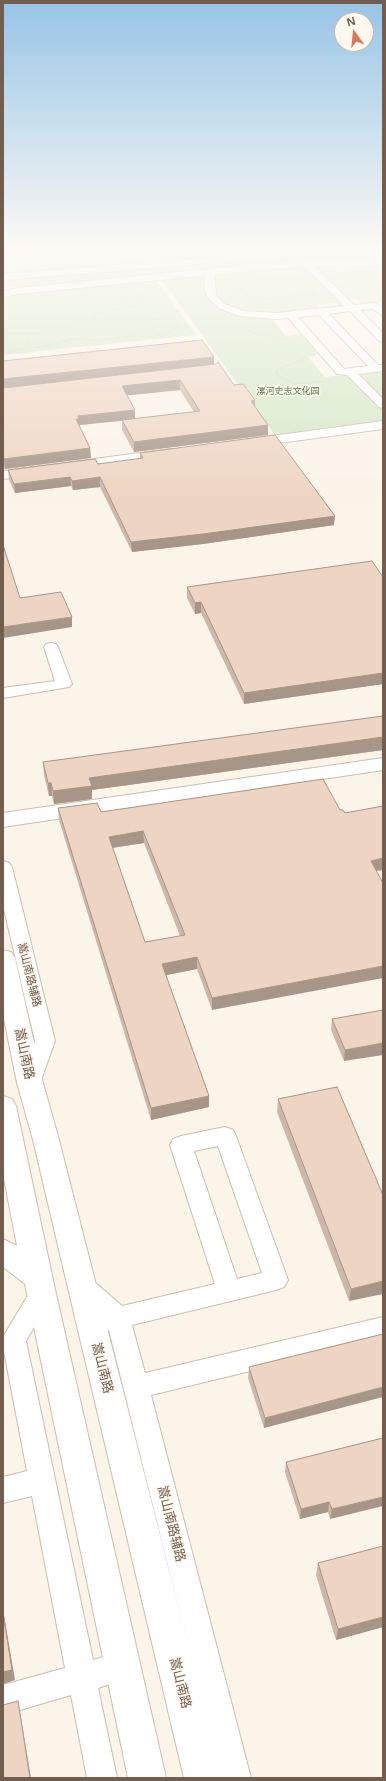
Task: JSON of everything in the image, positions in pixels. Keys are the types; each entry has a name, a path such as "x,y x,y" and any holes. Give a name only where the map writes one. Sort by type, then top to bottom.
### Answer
{"street":[{"path":"306,332 341,372 379,368"},
{"path":"342,332 379,368"},
{"path":"349,371 383,405"},
{"path":"233,445 383,425"},
{"path":"3,475 185,451"},
{"path":"3,693 64,684 52,647"},
{"path":"3,820 383,764"},
{"name":"嵩山南路辅路","path":"3,867 45,1041 30,1083"},
{"name":"嵩山南路","path":"3,958 30,1083 46,1140 81,1285 105,1320 203,1778"},
{"path":"105,1320 229,1291 276,1280 225,1136 181,1145 229,1291"},
{"path":"46,1140 6,1139 147,1778"},
{"path":"3,1251 39,1285"},
{"path":"39,1285 14,1340 102,1778"},
{"name":"嵩山南路辅路","path":"105,1320 136,1387 236,1778"},
{"path":"136,1387 383,1328"},
{"path":"3,1490 42,1480"},
{"path":"3,1700 123,1666"}],"path":[{"path":"3,333 28,334 44,332"},
{"path":"3,353 26,348 44,347 70,339 81,338 100,340 130,336 152,337 168,334 170,332"},
{"path":"252,332 298,342"},
{"path":"26,348 28,334"},
{"path":"305,350 307,354 303,360 281,368 276,372 278,376 296,384 350,379 357,380"}],"green space":[{"path":"3,332 194,332 196,335 3,355"},
{"name":"漯河史志文化园","path":"200,332 283,332 286,336 300,334 318,355 308,357 325,377 383,371 383,422 275,435"}],"building":[{"path":"202,340 214,357 3,379 3,361"},
{"path":"218,362 234,385 243,384 255,400 251,401 268,425 134,442 122,420 200,411 180,380 122,386 135,410 78,416 79,419 76,419 90,448 4,459 3,457 3,388 216,364"},
{"path":"275,435 335,516 131,542 100,477 72,481 70,477 14,484 8,470 95,459 98,464 143,458 140,453"},
{"path":"3,545 20,598 61,592 72,617 3,627"},
{"path":"372,561 383,577 383,673 244,693 201,602 195,603 187,587"},
{"path":"383,716 383,737 89,778 92,786 53,791 51,783 48,783 43,762"},
{"path":"323,779 340,810 343,810 345,813 383,806 383,858 371,861 383,883 383,966 212,998 197,957 162,964 209,1096 151,1108 58,808 97,803 101,812","holes":["143,831 185,935 145,942 109,837"]},
{"path":"383,1010 383,1043 345,1050 332,1019"},
{"path":"337,1087 383,1195 383,1281 351,1289 278,1099"},
{"path":"383,1334 383,1387 265,1418 249,1367"},
{"path":"383,1438 383,1497 332,1509 329,1502 301,1509 286,1462"},
{"path":"383,1546 383,1617 338,1629 318,1563"},
{"path":"3,1613 12,1670 3,1672"},
{"path":"18,1701 30,1778 3,1778 3,1705"}]}
